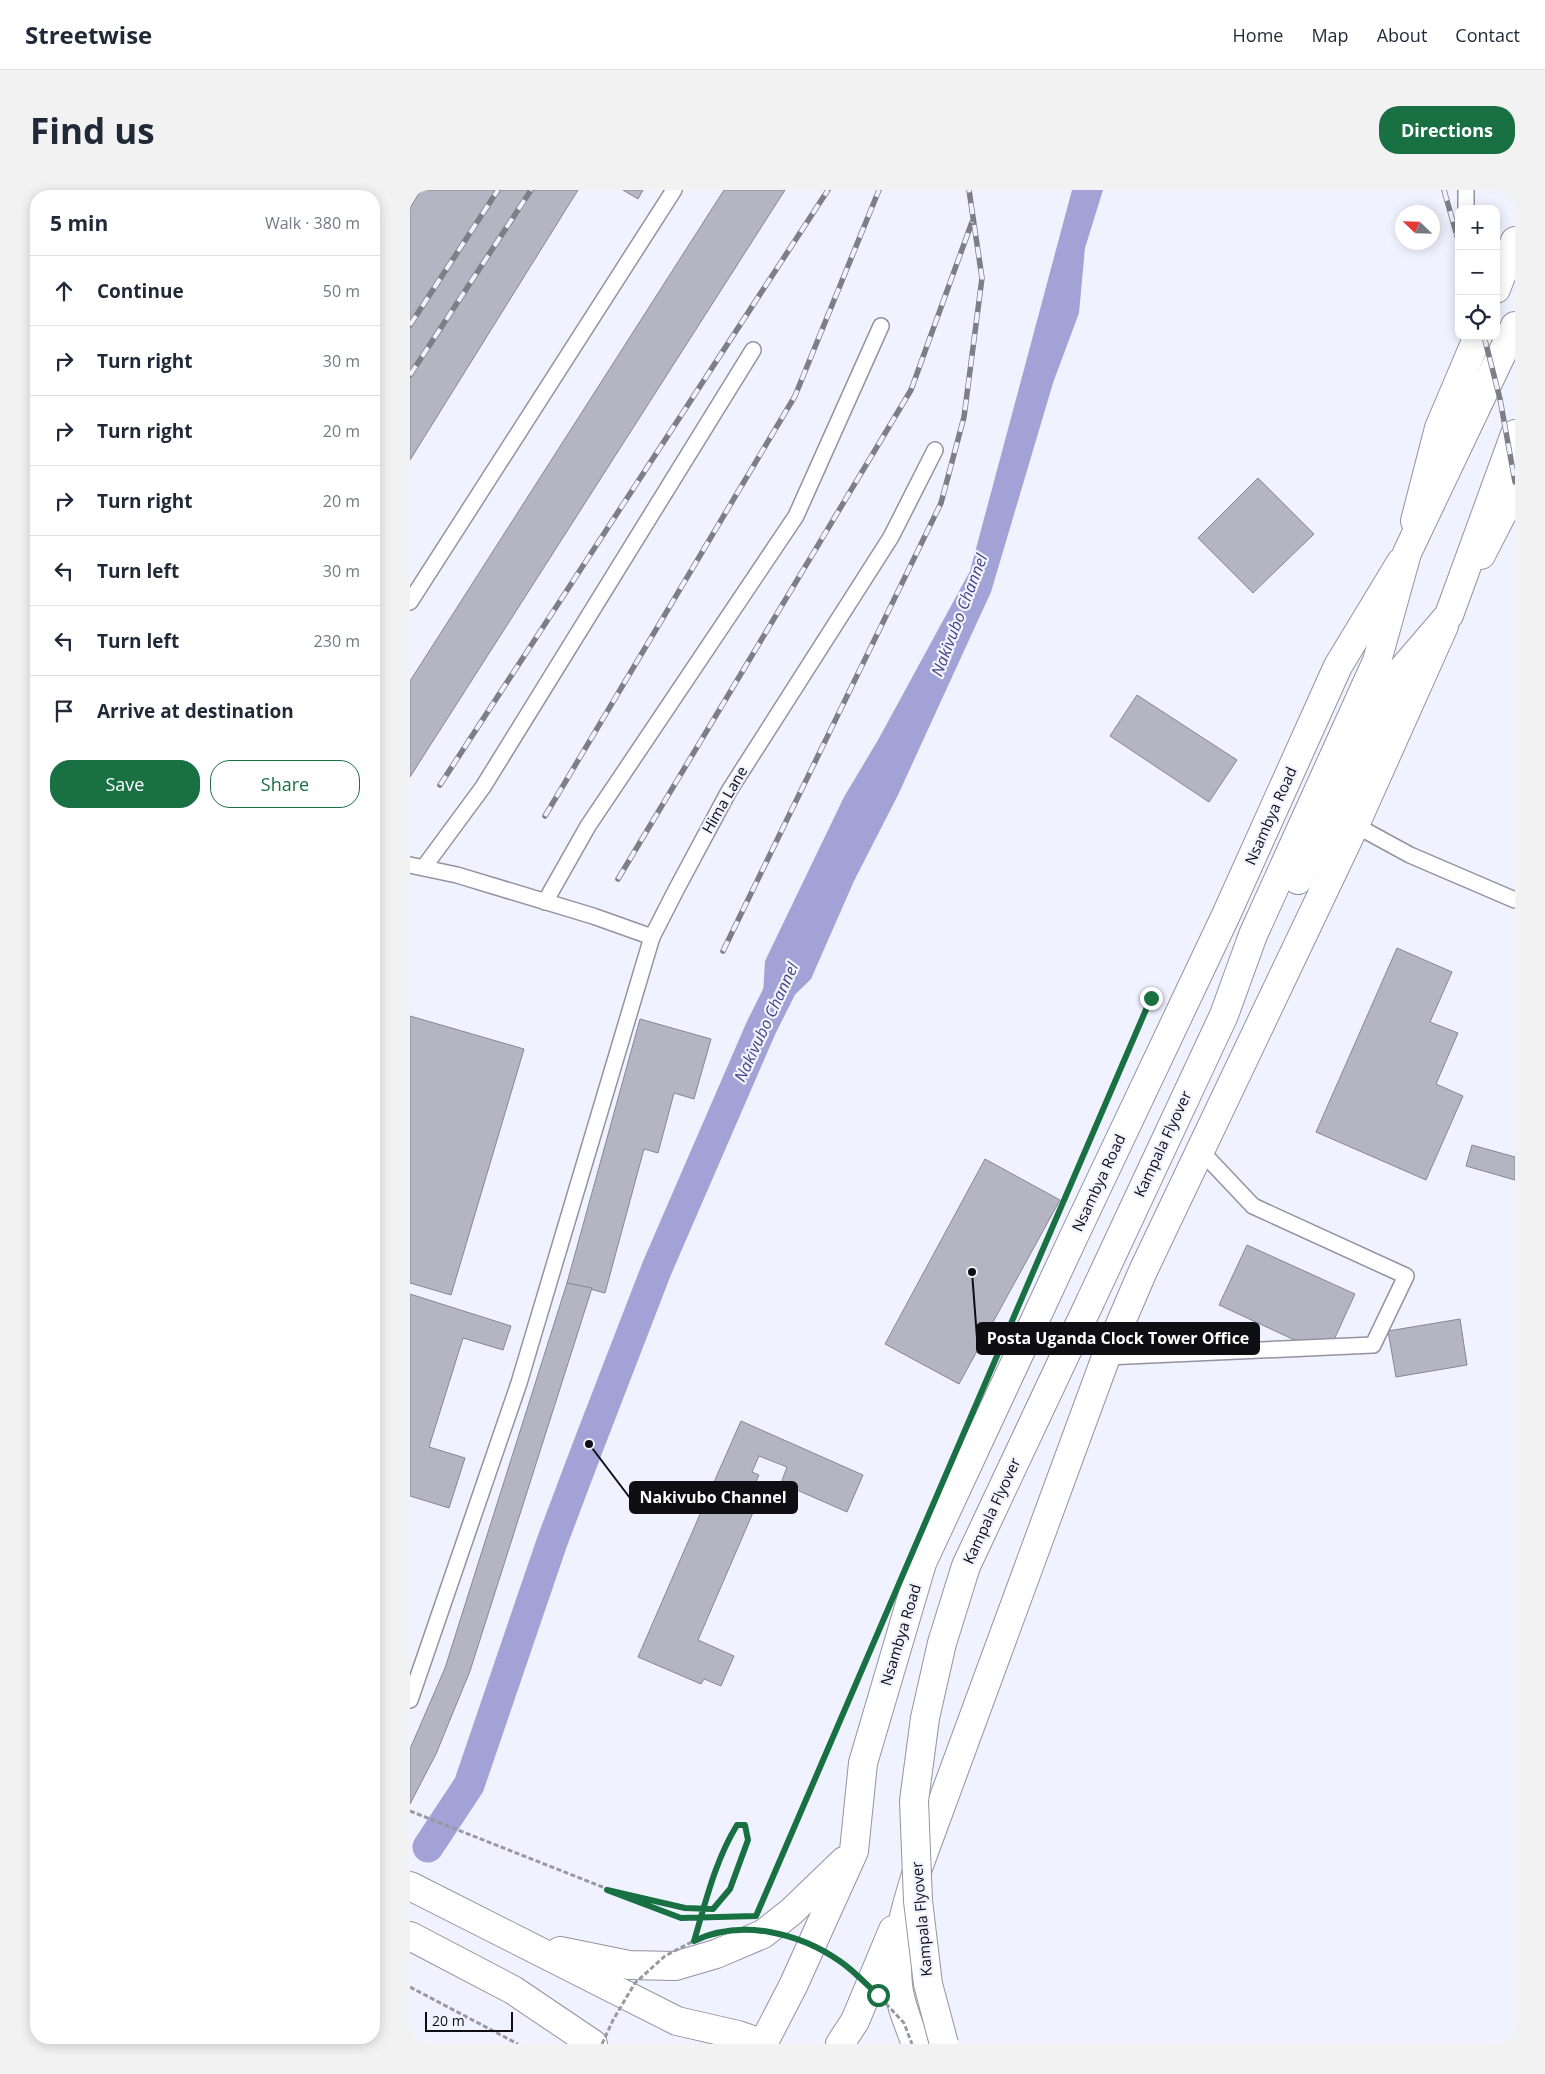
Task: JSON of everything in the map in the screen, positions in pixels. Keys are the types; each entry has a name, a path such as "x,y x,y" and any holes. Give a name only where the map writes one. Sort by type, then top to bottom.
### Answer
{"main road":[{"path":"1500,279 1515,241"},
{"path":"1224,1014 1253,935 1377,661 1407,553 1515,326"},
{"name":"Nsambya Road","path":"763,2044 793,1986 854,1852 863,1763 922,1563 1226,915 1338,666 1407,553 1439,428 1476,340"},
{"path":"1224,1014 1269,939 1401,671 1449,615 1515,434"},
{"path":"840,2044 855,2021 915,1878 1106,1357 1143,1271 1355,825 1449,615 1515,489"},
{"name":"Kampala Flyover","path":"944,2044 928,1984 918,1901 914,1801 925,1718 942,1643 966,1566 1224,1014"},
{"path":"513,1939 591,1959 629,1966 676,1966 716,1954 763,1934 791,1912 854,1852"},
{"path":"915,1878 902,1920 898,1961 898,1986 907,2021 916,2044"},
{"path":"410,1886 678,2021 738,2034 763,2044"},
{"path":"410,1936 514,1990 593,2044"},
{"path":"514,1990 568,2044"}],"lane":[{"path":"410,602 674,190"},
{"path":"1466,190 1466,205"},
{"path":"545,902 588,826 796,516 881,326"},
{"path":"652,937 593,916 417,866 483,787 753,350"},
{"name":"Hima Lane","path":"410,1700 519,1383 652,937 729,791 891,537 935,450"},
{"path":"1355,825 1410,854 1515,900"},
{"path":"1106,1357 1373,1345 1406,1276 1253,1206 1200,1150"}],"path":[{"path":"1143,1016 1151,998"},
{"path":"764,1898 851,1696"},
{"path":"410,1811 681,1918 728,1917"},
{"path":"607,1890 685,1908 713,1909 730,1889 748,1840 745,1825 737,1825 726,1844 711,1882 694,1941"},
{"path":"602,2044 613,2020 635,1983 665,1956 705,1936 746,1928 801,1939 841,1962 878,1995 904,2023 912,2044"},
{"path":"410,1987 518,2044"}],"water":[{"path":"1072,190 1103,190 1085,248 1079,313 1053,383 991,592 898,795 854,881 811,979 761,1028 765,961 844,797 878,740 970,571"}],"building":[{"path":"421,190 578,190 410,460 410,208"},
{"path":"623,190 643,190 638,199"},
{"path":"724,190 785,190 410,777 410,681"},
{"path":"1258,478 1314,534 1253,593 1198,538"},
{"path":"1137,695 1237,760 1209,802 1110,736"},
{"path":"1397,948 1452,972 1430,1022 1458,1033 1436,1084 1463,1096 1426,1180 1316,1132"},
{"path":"410,1016 524,1049 451,1295 410,1283"},
{"path":"640,1019 711,1039 694,1099 674,1093 658,1153 644,1149 605,1293 567,1283"},
{"path":"1472,1145 1515,1157 1515,1180 1466,1166"},
{"path":"985,1159 1060,1200 959,1384 885,1344"},
{"path":"1247,1245 1355,1294 1327,1355 1219,1305"},
{"path":"567,1283 592,1288 470,1671 436,1754 410,1804 410,1749 445,1668"},
{"path":"410,1294 511,1326 503,1350 463,1338 429,1447 465,1458 449,1508 410,1496"},
{"path":"1460,1319 1467,1365 1396,1377 1388,1331"},
{"path":"741,1421 863,1475 847,1512 781,1483 787,1467 759,1456 752,1472 759,1475 749,1497 714,1482"},
{"path":"714,1482 758,1501 698,1640 734,1656 721,1686 704,1679 701,1684 638,1657"}],"waterway":[{"name":"Nakivubo Channel","path":"428,1847 469,1785 552,1542 657,1268 761,1028 780,990"}],"railway":[{"path":"410,325 498,190"},
{"path":"410,375 531,190"},
{"path":"440,785 828,190"},
{"path":"545,816 795,396 879,190"},
{"path":"723,951 941,503 964,417 982,278 969,190"},
{"path":"1444,190 1455,229"},
{"path":"618,879 911,390 972,222"},
{"path":"1485,340 1500,399 1515,482"}],"place":[{"name":"Posta Uganda Clock Tower Office","path":"972,1272"},
{"name":"Nakivubo Channel","path":"589,1444"}],"route":[{"path":"878,1995 841,1962 801,1939 746,1928 705,1936 694,1941 711,1882 726,1844 737,1825 745,1825 748,1840 730,1889 713,1909 685,1908 607,1890 681,1918 756,1916 1151,998"}]}
